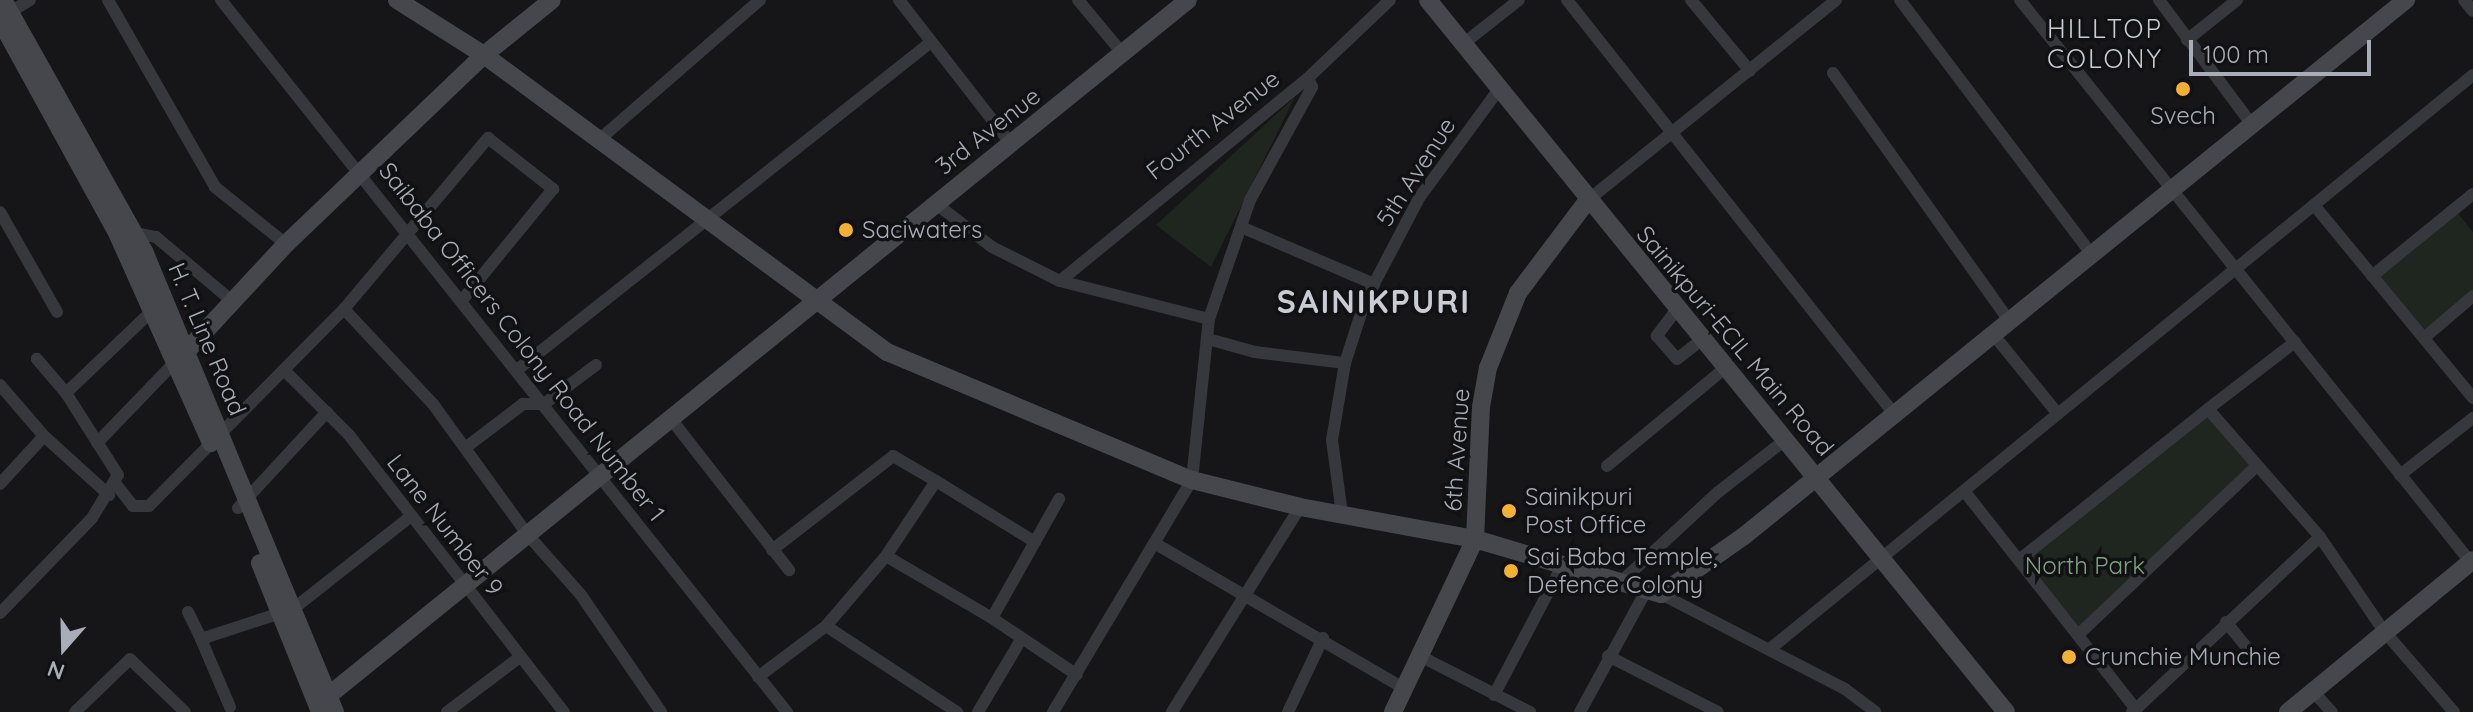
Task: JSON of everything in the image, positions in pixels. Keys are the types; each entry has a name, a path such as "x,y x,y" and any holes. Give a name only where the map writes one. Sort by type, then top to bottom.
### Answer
{"street":[{"path":"3,12 30,0"},
{"path":"108,0 215,187 286,244"},
{"name":"Saibaba Officers Colony Road Number 1","path":"221,0 463,299 787,712"},
{"path":"397,0 484,55 887,352 1192,480 1300,507 1475,539 1623,580 1770,649 1845,689 1875,712"},
{"path":"97,443 286,244 484,55 552,0"},
{"path":"899,0 1011,144"},
{"path":"1078,0 1123,54"},
{"name":"3rd Avenue","path":"325,705 463,585 1188,0"},
{"name":"Fourth Avenue","path":"1060,281 1308,78 1390,0"},
{"name":"Sainikpuri-ECIL Main Road","path":"1428,0 1587,201 1882,556 2006,712"},
{"path":"1463,44 1519,0"},
{"path":"1567,0 1677,133 1895,415"},
{"path":"1691,0 1750,71"},
{"path":"1812,0 1822,12"},
{"path":"1587,201 1677,133 1836,0"},
{"path":"1900,0 2090,252"},
{"path":"2020,0 2472,562 2311,689 2288,712"},
{"path":"2159,0 2250,122"},
{"path":"2187,40 2237,0"},
{"path":"1580,712 1608,656 1654,592 1744,536 2250,122 2406,0"},
{"path":"2464,0 2473,11"},
{"path":"600,139 753,2"},
{"name":"H. T. Line Road","path":"3,12 126,232 217,442 325,705"},
{"path":"517,370 931,42"},
{"path":"1833,73 2009,321"},
{"path":"1770,649 2473,75"},
{"path":"1053,712 1192,480 1209,319 1250,200 1305,104 1312,87 1308,78"},
{"name":"5th Avenue","path":"1342,514 1332,440 1345,363 1374,284 1419,198 1499,89"},
{"path":"0,385 44,436 133,506 149,506 217,442 344,309 411,234 488,138 553,189 463,299"},
{"path":"2372,276 2473,194"},
{"name":"6th Avenue","path":"1475,539 1481,407 1488,368 1518,293 1587,201"},
{"path":"935,203 992,247 1060,281 1209,319"},
{"path":"2314,205 2473,398"},
{"path":"0,212 57,312"},
{"path":"1241,227 1374,284"},
{"path":"126,232 156,237 232,301"},
{"name":"H. T. Line Road","path":"126,232 153,310 181,357"},
{"path":"2424,338 2473,296"},
{"path":"344,309 433,404 528,535 581,595 661,712"},
{"path":"1677,309 1657,336 1677,359 1701,340"},
{"path":"66,393 153,310"},
{"path":"1993,334 2058,414"},
{"path":"1208,339 1255,352 1345,363"},
{"path":"2019,560 2295,342"},
{"path":"0,613 112,489 113,461 97,443 66,393 37,359"},
{"path":"465,448 523,404 544,404 596,365"},
{"path":"1607,466 1725,368"},
{"name":"Lane Number 9","path":"285,371 327,412 564,712"},
{"path":"2208,409 2320,537 2384,631 2454,712"},
{"path":"242,504 327,412"},
{"path":"2400,475 2473,418"},
{"path":"671,419 789,570"},
{"path":"0,484 44,436"},
{"path":"1623,580 1717,493 1785,440"},
{"path":"772,550 893,456 1035,542"},
{"path":"2078,635 2257,466"},
{"path":"758,677 826,626 886,556 936,481"},
{"path":"1965,492 2134,710 2320,537"},
{"path":"992,618 1059,499"},
{"path":"1172,712 1300,507"},
{"path":"201,639 287,611 410,517"},
{"path":"1393,712 1402,687 1475,539"},
{"path":"1156,544 1245,597 1323,638 1402,687"},
{"path":"886,556 992,618 1077,675"},
{"path":"1494,695 1564,562"},
{"path":"188,612 230,707"},
{"path":"2226,622 2257,660"},
{"path":"826,626 949,710"},
{"path":"978,712 1022,638"},
{"path":"1288,712 1323,638"},
{"path":"1418,655 1530,712"},
{"path":"1608,656 1718,712"},
{"path":"453,710 520,657"},
{"path":"75,712 130,659 185,712"},
{"path":"2311,689 2332,712"}],"green space":[{"path":"1295,97 1211,267 1156,225"},
{"path":"2457,212 2473,232 2473,291 2425,331 2380,276"},
{"name":"North Park","path":"2208,409 2257,466 2078,635 2019,560"}],"place":[{"name":"Svech","path":"2183,89"},
{"name":"Saciwaters","path":"846,230"},
{"name":"Sainikpuri Post Office","path":"1509,511"},
{"name":"Sai Baba Temple, Defence Colony","path":"1511,571"},
{"name":"Crunchie Munchie","path":"2069,657"}],"district":[{"name":"HILLTOP COLONY","path":"2105,44"},
{"name":"SAINIKPURI","path":"1374,301"}]}
